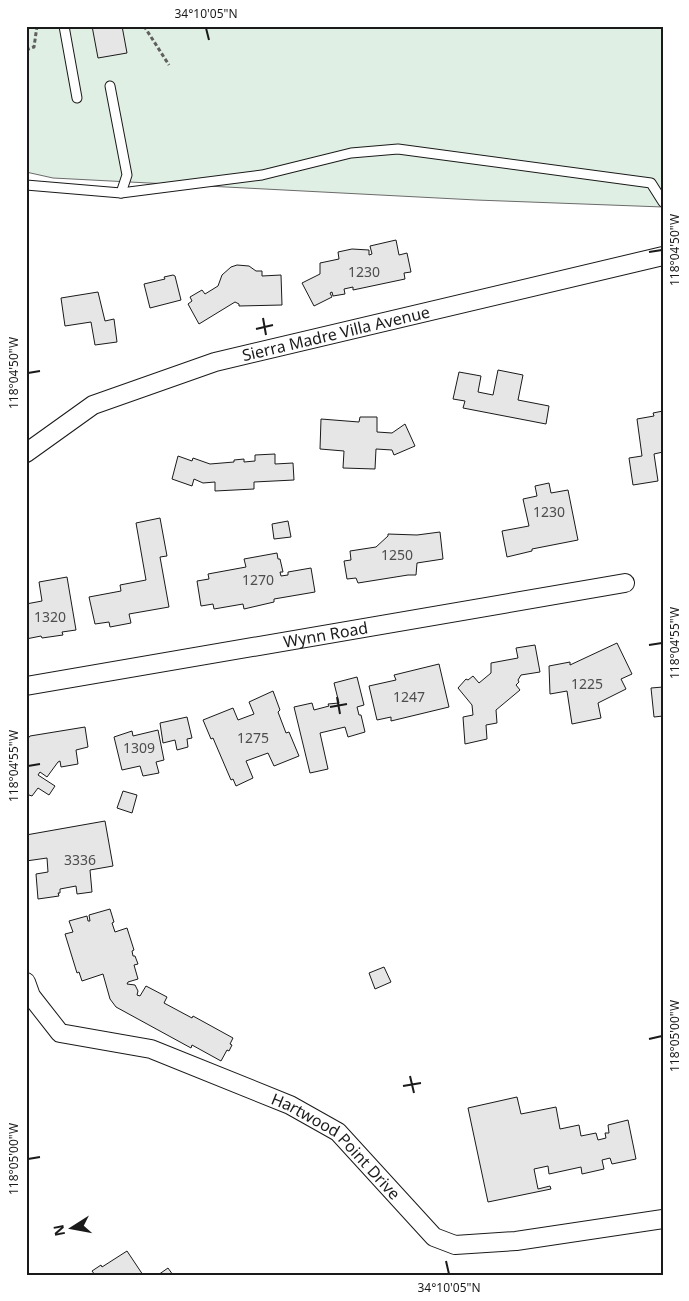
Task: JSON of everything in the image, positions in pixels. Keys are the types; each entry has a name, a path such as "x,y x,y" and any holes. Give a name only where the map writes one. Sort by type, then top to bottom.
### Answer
{"street":[{"name":"Sierra Madre Villa Avenue","path":"26,453 93,405 215,362 663,256"},
{"name":"Wynn Road","path":"26,686 625,584"},
{"name":"Hartwood Point Drive","path":"26,982 31,996 60,1033 151,1048 290,1105 338,1132 434,1238 455,1245 516,1241 663,1219"}],"lane":[{"path":"64,26 77,98"},
{"path":"110,86 127,175 121,193"},
{"path":"26,185 121,193 262,174 351,153 398,149 651,183 663,202"}],"path":[{"path":"26,50 34,47 37,26"},
{"path":"144,26 169,65"}],"green space":[{"path":"26,26 663,26 663,207 476,200 53,178 26,172"}],"building":[{"path":"92,26 122,26 127,53 98,58"},
{"path":"396,240 399,255 407,253 411,272 404,273 405,279 353,290 353,287 344,289 345,294 333,296 332,292 330,293 332,297 314,306 302,283 320,274 320,263 339,259 338,252 352,249 369,250 369,255 372,254 370,246"},
{"path":"237,265 249,266 256,271 262,271 262,276 281,275 282,305 239,306 235,302 199,324 188,304 192,301 190,297 202,290 205,294 218,286 222,275 231,267"},
{"path":"175,276 181,300 150,308 144,284"},
{"path":"98,292 105,321 114,319 117,342 95,345 91,322 65,326 61,298"},
{"path":"498,370 523,375 518,400 549,406 546,424 463,408 465,401 453,399 459,372 481,376 478,392 493,395"},
{"path":"663,411 663,452 654,454 658,481 633,485 629,458 642,456 637,419 654,416 653,413"},
{"path":"360,417 377,417 377,432 392,433 405,424 415,446 394,455 392,450 376,449 375,469 343,468 344,451 320,449 321,419 359,422"},
{"path":"275,454 275,464 293,463 294,480 254,482 254,489 215,491 215,482 203,483 194,479 192,486 172,479 178,456 192,461 193,458 210,464 234,462 234,460 244,459 244,462 255,461 255,455"},
{"path":"549,483 551,493 568,490 578,540 532,549 532,551 507,557 502,531 529,526 523,499 537,496 535,486"},
{"path":"160,518 167,556 160,557 169,607 129,614 131,623 110,627 109,622 95,624 89,597 121,591 120,585 146,580 136,523"},
{"path":"288,521 291,537 274,539 272,524"},
{"path":"440,532 443,559 417,563 416,575 358,583 356,578 347,579 344,561 351,560 350,551 376,547 388,534 417,535"},
{"path":"277,553 283,572 280,572 281,576 288,575 288,572 311,568 315,592 274,599 274,602 244,609 243,604 214,609 213,604 201,606 197,581 209,579 208,574 246,567 244,559"},
{"path":"67,577 76,630 62,632 63,635 26,639 26,604 42,601 39,582"},
{"path":"617,643 632,674 621,679 626,689 598,703 601,718 572,724 567,691 550,694 549,666 570,662 570,665"},
{"path":"535,645 540,672 521,675 516,685 520,690 496,710 497,723 486,725 487,739 465,744 463,717 473,715 472,705 458,688 466,679 468,680 473,676 479,683 491,673 491,663 518,658 516,648"},
{"path":"439,664 449,707 391,721 391,717 377,720 369,686 396,680 394,675"},
{"path":"357,677 364,705 357,707 365,732 348,737 345,727 320,733 328,769 310,773 294,707 312,703 314,710 329,706 328,704 339,703 334,683"},
{"path":"663,687 663,716 654,717 651,688"},
{"path":"273,691 286,733 289,732 299,756 274,766 268,753 246,761 253,778 236,786 233,779 231,780 203,720 233,708 238,720 254,714 249,702"},
{"path":"187,717 192,738 187,739 188,747 177,750 175,740 163,743 160,723"},
{"path":"85,727 88,747 76,750 78,764 61,767 60,761 47,777 40,772 38,775 55,786 49,795 38,788 32,796 26,794 26,741 30,736"},
{"path":"158,730 164,760 156,762 159,773 143,776 140,766 122,770 114,737 132,731 133,736"},
{"path":"123,791 137,795 132,813 117,808"},
{"path":"105,821 113,866 90,870 92,892 77,894 76,886 60,889 59,896 38,899 36,874 48,872 47,858 26,861 26,835"},
{"path":"110,909 115,932 127,928 134,950 132,951 133,956 135,956 138,964 134,965 138,979 127,984 135,985 138,991 137,995 140,996 146,986 167,997 164,1003 192,1018 193,1016 233,1038 229,1051 227,1050 221,1061 192,1045 191,1048 116,1007 110,999 103,974 82,981 79,972 77,973 65,934 73,932 69,921 87,916 88,921 90,921 89,915"},
{"path":"384,967 391,982 375,989 369,973"},
{"path":"517,1097 521,1114 556,1107 560,1129 579,1125 581,1136 596,1133 598,1140 606,1138 605,1133 609,1133 608,1125 628,1120 636,1159 612,1164 610,1158 602,1160 604,1169 582,1174 581,1167 549,1174 548,1166 534,1169 538,1189 550,1186 551,1189 488,1202 468,1108"},
{"path":"127,1251 143,1275 95,1275 92,1271 101,1265 102,1267"},
{"path":"168,1268 173,1275 158,1275"}]}
